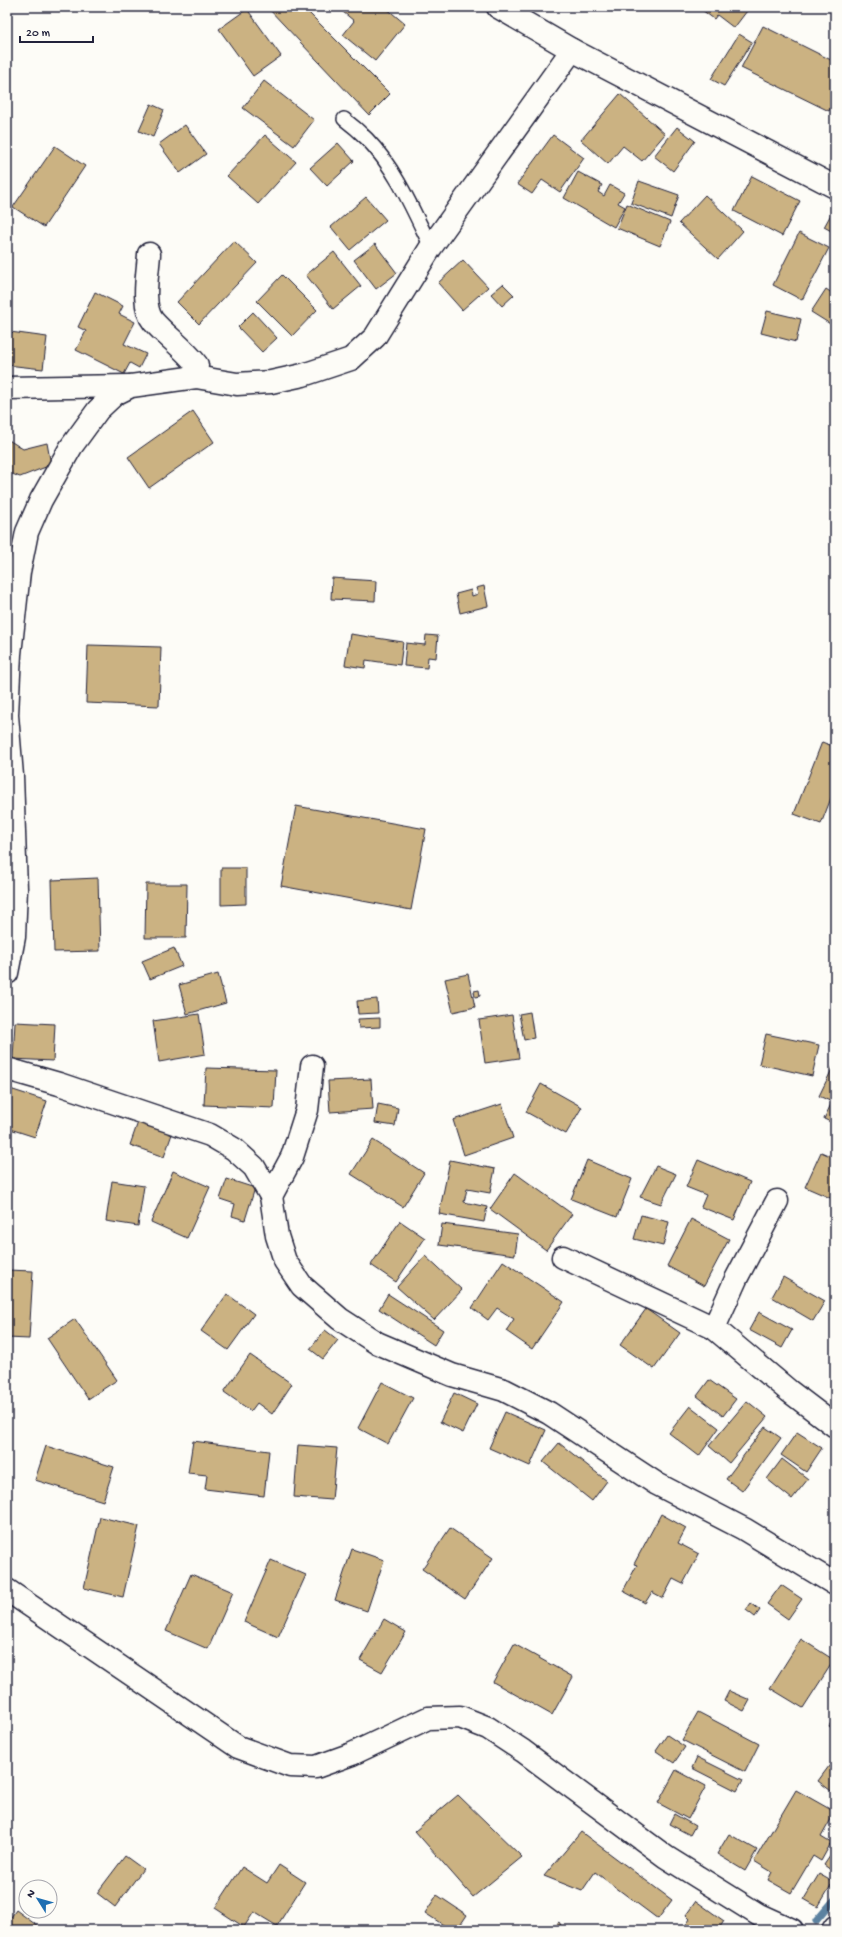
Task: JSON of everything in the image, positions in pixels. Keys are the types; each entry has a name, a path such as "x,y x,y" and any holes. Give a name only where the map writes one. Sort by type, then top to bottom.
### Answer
{"street":[{"path":"498,7 572,50 835,187"},
{"path":"7,388 131,386 196,377 237,384 271,382 304,375 351,359 375,337 431,247 572,50"},
{"path":"149,254 146,290 148,309 152,320 186,350 197,365 196,377"},
{"path":"7,973 14,937 16,889 9,777 7,715 10,654 19,572 27,532 41,500 71,446 98,410 115,394 131,386"},
{"path":"272,1196 292,1157 307,1110 312,1066"},
{"path":"7,1069 59,1084 210,1135 234,1149 254,1167 272,1196 277,1236 285,1261 302,1286 340,1319 377,1343 452,1375 504,1390 550,1413 657,1484 744,1529 835,1584"},
{"path":"714,1328 736,1279 777,1201"},
{"path":"562,1257 714,1328 789,1391 835,1426"},
{"path":"7,1590 238,1747 290,1766 316,1767 352,1754 428,1718 460,1717 488,1728 523,1751 666,1857 759,1915 792,1930"}],"lane":[{"path":"344,119 368,140 386,163 406,195 431,247"}],"building":[{"path":"267,7 303,7 390,94 369,115"},
{"path":"337,7 385,7 405,24 375,61 343,35 354,21"},
{"path":"698,7 750,7 734,28 717,15 714,19"},
{"path":"247,9 281,56 253,76 219,29"},
{"path":"763,26 835,62 835,99 829,111 741,68"},
{"path":"739,34 752,42 724,86 711,79"},
{"path":"264,81 314,120 294,146 243,108"},
{"path":"620,94 665,134 642,161 623,146 608,164 581,140"},
{"path":"151,104 164,110 153,137 139,131"},
{"path":"185,125 206,154 180,173 159,144"},
{"path":"677,127 695,141 673,171 654,156"},
{"path":"265,135 296,162 258,204 227,176"},
{"path":"553,135 584,158 560,192 542,180 532,194 517,184"},
{"path":"338,143 354,161 327,186 310,168"},
{"path":"55,146 85,166 44,227 13,207"},
{"path":"578,172 602,185 598,192 604,196 610,185 624,193 618,203 625,207 614,227 564,198"},
{"path":"752,176 800,201 782,236 734,211"},
{"path":"639,181 679,195 671,218 631,203"},
{"path":"705,195 743,231 718,259 679,223"},
{"path":"366,197 386,220 350,250 331,227"},
{"path":"627,204 670,222 660,246 617,228"},
{"path":"835,207 835,233 824,227"},
{"path":"799,233 829,248 802,300 773,285"},
{"path":"234,241 257,263 199,324 177,302"},
{"path":"375,244 397,273 376,289 354,260"},
{"path":"334,252 361,286 333,309 306,275"},
{"path":"463,260 488,287 462,310 438,283"},
{"path":"282,275 317,310 292,336 257,301"},
{"path":"503,284 514,295 502,306 491,294"},
{"path":"826,289 835,295 835,327 811,312"},
{"path":"95,292 123,306 119,314 135,322 124,344 146,354 139,368 130,363 124,374 76,350 86,331 78,327"},
{"path":"767,311 801,319 796,342 761,333"},
{"path":"253,312 277,338 262,352 238,327"},
{"path":"10,332 47,337 43,369 7,365"},
{"path":"193,411 214,442 149,488 128,457"},
{"path":"7,439 23,449 47,443 51,465 20,477 12,474 7,476"},
{"path":"332,578 376,581 375,601 331,599"},
{"path":"484,586 488,606 460,613 456,594 471,590 472,596 478,594 476,588"},
{"path":"350,634 403,642 400,665 366,660 365,668 345,665"},
{"path":"426,635 438,636 436,658 428,657 427,668 404,666 406,643 425,645"},
{"path":"88,645 161,647 159,706 86,703"},
{"path":"822,742 835,747 835,788 821,824 794,814"},
{"path":"296,806 426,829 411,910 281,886"},
{"path":"221,868 246,868 246,904 221,905"},
{"path":"98,878 100,951 54,952 52,880"},
{"path":"146,884 187,884 186,938 145,938"},
{"path":"174,948 182,966 150,979 142,961"},
{"path":"218,974 226,1003 187,1014 179,985"},
{"path":"468,974 475,1007 453,1012 445,979"},
{"path":"479,990 480,996 475,997 474,991"},
{"path":"377,999 378,1013 358,1014 357,1001"},
{"path":"530,1012 534,1038 524,1040 519,1014"},
{"path":"199,1014 205,1054 159,1062 153,1021"},
{"path":"512,1015 519,1058 485,1063 479,1020"},
{"path":"380,1018 380,1027 359,1028 358,1019"},
{"path":"15,1022 55,1024 53,1061 13,1059"},
{"path":"766,1034 819,1045 812,1076 759,1064"},
{"path":"835,1063 835,1124 824,1119 832,1102 819,1096"},
{"path":"206,1068 276,1070 274,1108 204,1105"},
{"path":"371,1079 373,1109 330,1112 328,1081"},
{"path":"541,1084 582,1107 566,1134 526,1112"},
{"path":"7,1088 47,1101 35,1137 7,1128"},
{"path":"378,1104 398,1108 395,1126 375,1123"},
{"path":"502,1104 513,1138 464,1155 453,1120"},
{"path":"138,1122 172,1134 164,1157 130,1145"},
{"path":"373,1140 424,1173 403,1207 351,1174"},
{"path":"821,1152 835,1158 835,1200 805,1187"},
{"path":"450,1160 495,1169 490,1193 467,1189 464,1202 487,1207 484,1222 439,1214"},
{"path":"587,1160 632,1179 617,1217 571,1199"},
{"path":"698,1160 750,1182 734,1220 701,1207 706,1195 686,1187"},
{"path":"656,1166 676,1174 661,1204 640,1197"},
{"path":"173,1171 210,1187 187,1238 151,1222"},
{"path":"515,1173 572,1214 546,1250 490,1209"},
{"path":"227,1179 255,1188 245,1220 232,1216 235,1204 220,1199"},
{"path":"112,1181 144,1186 138,1226 106,1221"},
{"path":"641,1215 669,1222 663,1246 634,1239"},
{"path":"691,1219 729,1239 704,1286 667,1266"},
{"path":"400,1221 425,1238 396,1282 371,1265"},
{"path":"442,1224 518,1234 515,1255 439,1245"},
{"path":"425,1256 462,1290 434,1320 397,1287"},
{"path":"503,1261 564,1302 532,1349 506,1331 514,1319 497,1308 488,1320 472,1308"},
{"path":"7,1270 33,1271 29,1339 7,1338"},
{"path":"783,1277 825,1301 813,1321 772,1297"},
{"path":"227,1294 254,1314 228,1350 201,1331"},
{"path":"388,1294 443,1330 434,1345 379,1309"},
{"path":"646,1309 680,1333 654,1369 620,1345"},
{"path":"759,1312 792,1330 782,1348 749,1330"},
{"path":"75,1319 117,1380 88,1399 47,1338"},
{"path":"325,1330 338,1340 323,1359 310,1349"},
{"path":"250,1355 292,1384 272,1414 257,1403 251,1411 224,1392"},
{"path":"709,1380 736,1399 723,1416 697,1396"},
{"path":"382,1382 413,1398 388,1444 358,1428"},
{"path":"454,1393 477,1404 463,1433 440,1422"},
{"path":"747,1401 767,1417 729,1463 709,1446"},
{"path":"690,1406 719,1428 699,1456 669,1433"},
{"path":"505,1412 546,1430 530,1466 489,1448"},
{"path":"765,1427 781,1438 742,1491 726,1479"},
{"path":"797,1432 822,1448 806,1472 781,1455"},
{"path":"193,1441 269,1451 264,1496 205,1489 207,1475 188,1473"},
{"path":"559,1443 607,1481 592,1501 543,1462"},
{"path":"298,1445 337,1448 332,1500 294,1497"},
{"path":"46,1446 114,1467 103,1501 35,1480"},
{"path":"782,1459 808,1479 792,1499 767,1479"},
{"path":"661,1514 686,1528 678,1543 699,1554 683,1584 673,1579 663,1598 652,1592 645,1603 623,1591 637,1565 634,1564"},
{"path":"100,1517 139,1526 123,1597 84,1588"},
{"path":"450,1528 493,1558 465,1599 422,1569"},
{"path":"352,1549 384,1560 367,1611 335,1600"},
{"path":"271,1560 306,1575 278,1637 244,1622"},
{"path":"191,1574 233,1592 208,1649 166,1631"},
{"path":"781,1585 802,1599 788,1619 767,1604"},
{"path":"751,1603 760,1610 755,1617 746,1610"},
{"path":"384,1619 406,1632 382,1672 360,1660"},
{"path":"801,1639 834,1660 803,1708 770,1688"},
{"path":"514,1644 573,1677 552,1715 493,1682"},
{"path":"729,1691 750,1700 744,1711 724,1701"},
{"path":"698,1712 759,1744 745,1772 682,1740"},
{"path":"835,1717 835,1730 829,1726"},
{"path":"667,1735 685,1747 674,1763 656,1751"},
{"path":"697,1757 743,1780 737,1791 692,1768"},
{"path":"835,1758 835,1794 818,1781"},
{"path":"676,1770 706,1786 688,1819 658,1803"},
{"path":"796,1790 835,1812 821,1837 831,1843 821,1861 813,1856 791,1893 768,1880 772,1872 754,1861"},
{"path":"458,1795 522,1857 473,1897 415,1831"},
{"path":"674,1814 695,1826 690,1835 669,1824"},
{"path":"581,1832 672,1900 658,1919 595,1872 582,1891 544,1876"},
{"path":"729,1834 757,1850 745,1871 717,1854"},
{"path":"835,1849 835,1873 824,1865"},
{"path":"125,1856 143,1869 115,1907 97,1893"},
{"path":"279,1865 305,1882 277,1926 254,1912 244,1927 215,1908 242,1867 267,1883"},
{"path":"819,1874 833,1882 818,1907 804,1899"},
{"path":"437,1895 467,1915 457,1930 451,1930 425,1913"},
{"path":"696,1901 724,1921 718,1930 683,1929 690,1919 686,1915"},
{"path":"16,1910 18,1911 18,1919 28,1919 43,1930 7,1930 7,1923"},
{"path":"559,1922 564,1930 548,1930"}],"waterway":[{"path":"816,1921 835,1899"}]}
